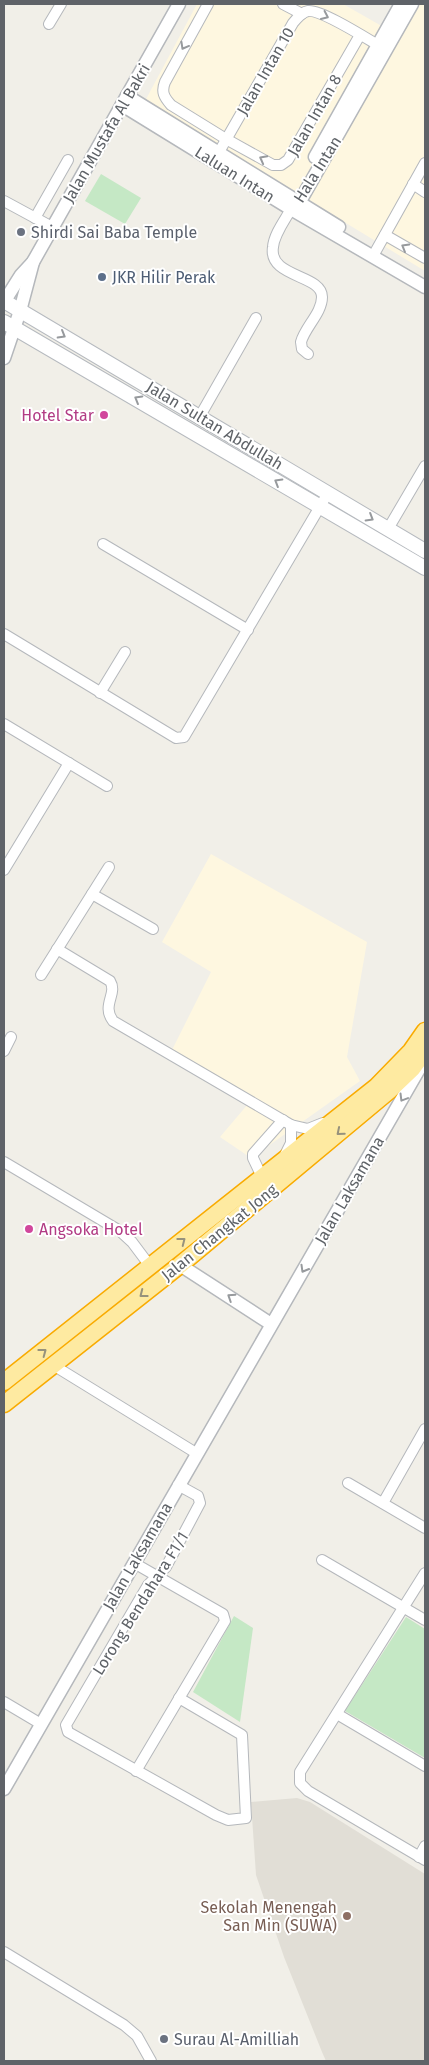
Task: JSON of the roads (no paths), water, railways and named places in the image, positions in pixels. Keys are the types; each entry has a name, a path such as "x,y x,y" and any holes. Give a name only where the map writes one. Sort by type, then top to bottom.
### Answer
{"highway":[{"name":"Jalan Changkat Jong","path":"4,1382 391,1073 411,1051 425,1031"},
{"name":"Jalan Changkat Jong","path":"4,1404 180,1265 390,1090 412,1068 425,1051"},
{"path":"204,1224 233,1209 245,1211"}],"main road":[{"name":"Jalan Sultan Abdullah","path":"4,302 200,416 425,551"},
{"name":"Jalan Sultan Abdullah","path":"9,325 425,568"}],"street":[{"path":"49,24 61,4"},
{"name":"Jalan Mustafa Al Bakri","path":"4,358 9,325 20,311 33,262 179,4"},
{"name":"Jalan Intan 8","path":"208,4 165,82 162,90 164,97 171,105 226,139 273,164 281,165 288,160 360,36"},
{"path":"283,4 302,14"},
{"name":"Hala Intan","path":"294,204 382,47 401,4"},
{"name":"Hala Intan","path":"382,47 412,4"},
{"name":"Jalan Intan 10","path":"216,157 293,23 302,14 307,11 320,13 382,47"},
{"name":"Laluan Intan","path":"125,101 375,252 425,278"},
{"path":"34,218 68,160"},
{"path":"375,252 425,163"},
{"path":"413,184 425,192"},
{"path":"4,201 52,227"},
{"path":"294,204 275,240 272,252 274,260 280,266 313,284 319,288 322,294 322,301 301,342 302,349 308,354"},
{"path":"385,235 425,258"},
{"name":"Laluan Intan","path":"375,252 425,287"},
{"name":"Jalan Mustafa Al Bakri","path":"4,302 21,275 33,262"},
{"path":"200,416 256,318"},
{"path":"388,529 425,466"},
{"path":"4,634 180,739 184,737 328,493"},
{"path":"103,544 248,630"},
{"path":"100,692 125,652"},
{"path":"4,724 106,786"},
{"path":"4,870 69,763"},
{"path":"41,975 109,867"},
{"path":"92,894 153,929"},
{"path":"57,949 110,981 112,989 107,1009 113,1021 287,1122 308,1129 335,1118"},
{"path":"4,1051 12,1037"},
{"name":"Jalan Laksamana","path":"5,1785 414,1079 425,1055"},
{"path":"282,1160 291,1143 287,1122"},
{"path":"262,1177 253,1158 254,1154 287,1122"},
{"path":"4,1162 120,1231 132,1242 150,1266"},
{"path":"180,1265 272,1324"},
{"path":"53,1365 196,1453"},
{"path":"383,1503 425,1429"},
{"path":"348,1483 425,1528"},
{"name":"Lorong Bendahara F1/1","path":"136,1771 68,1732 66,1725 148,1585 166,1567 200,1503 198,1496 178,1485"},
{"path":"322,1560 425,1620"},
{"path":"134,1563 223,1614 225,1617 225,1621 179,1698 136,1771 216,1815 228,1820 246,1818 242,1735 179,1698"},
{"path":"425,1573 300,1772 300,1783 308,1792 422,1859 425,1846"},
{"path":"4,1702 41,1724"},
{"path":"337,1714 425,1766"},
{"path":"4,1952 124,2025 137,2036 151,2061"}],"place":[{"name":"Shirdi Sai Baba Temple","path":"21,232"},
{"name":"JKR Hilir Perak","path":"102,277"},
{"name":"Hotel Star","path":"104,415"},
{"name":"Angsoka Hotel","path":"29,1229"},
{"name":"Sekolah Menengah San Min (SUWA)","path":"347,1916"},
{"name":"Surau Al-Amilliah","path":"164,2039"}]}
